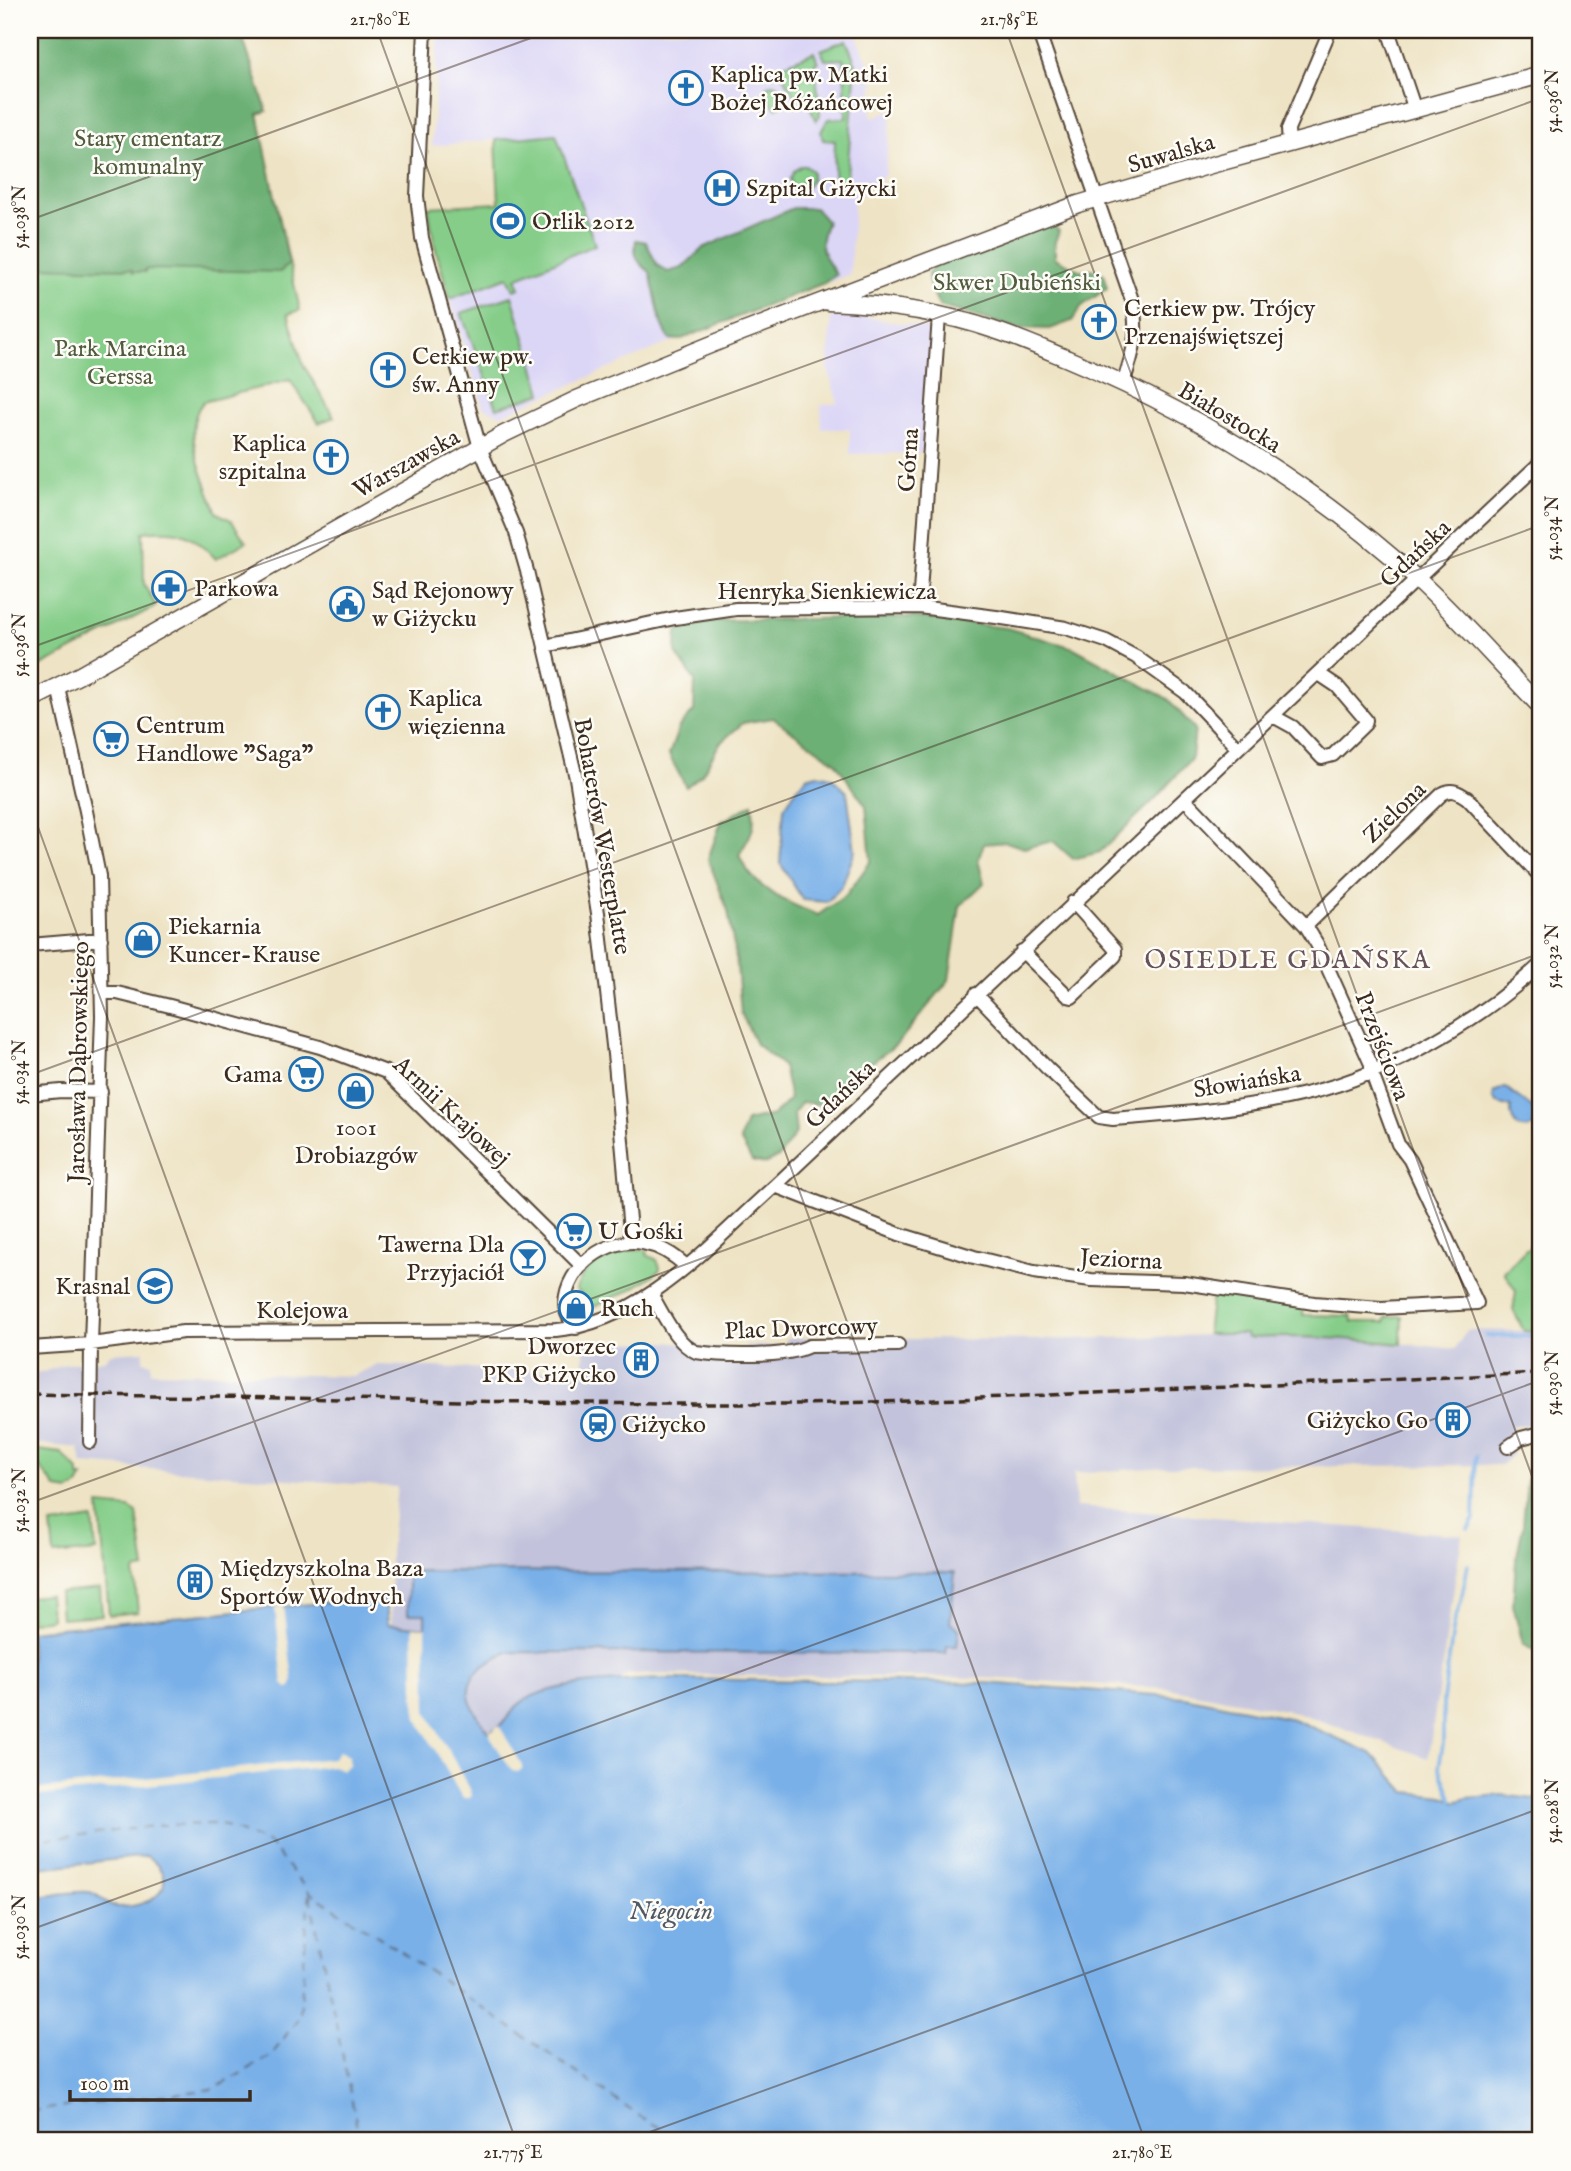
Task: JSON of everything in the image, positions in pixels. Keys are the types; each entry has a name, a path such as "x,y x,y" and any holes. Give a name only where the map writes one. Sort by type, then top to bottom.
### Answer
{"street":[{"name":"Bohaterów Westerplatte","path":"425,30 417,166 422,238 480,448 516,533 576,778 598,913 631,1242"},
{"path":"1038,30 1136,317 1136,344 1123,383"},
{"path":"1289,145 1288,130 1330,30"},
{"path":"1388,30 1415,110"},
{"name":"Suwalska","path":"822,301 1096,200 1541,75"},
{"name":"Warszawska","path":"30,700 58,687 480,448 577,399 822,301"},
{"name":"Białostocka","path":"822,301 882,306 994,329 1123,383 1230,439 1354,527 1418,580 1541,706"},
{"name":"Górna","path":"919,607 939,316"},
{"name":"Gdańska","path":"686,1266 775,1186 1541,462"},
{"name":"Henryka Sienkiewicza","path":"545,646 705,612 798,608 919,607 1066,628 1106,641 1136,657 1185,692 1238,748"},
{"path":"1273,716 1293,727 1322,758 1327,759 1333,755 1366,720 1337,686 1319,674"},
{"name":"Jarosława Dąbrowskiego","path":"58,687 99,876 101,1092 90,1442"},
{"name":"Zielona","path":"1306,926 1448,791 1457,791 1467,798 1541,877"},
{"name":"Przejściowa","path":"1185,799 1306,926 1317,944 1371,1064 1371,1071 1398,1144 1410,1160 1477,1303"},
{"path":"1022,951 1072,997 1115,956 1115,949 1073,902"},
{"path":"30,945 101,939"},
{"name":"Słowiańska","path":"976,994 1048,1069 1099,1117 1129,1118 1261,1102 1310,1093 1371,1071 1435,1041 1509,991 1541,964"},
{"name":"Armii Krajowej","path":"102,993 117,993 170,1006 320,1047 386,1072 582,1266"},
{"path":"30,1094 61,1091 101,1092"},
{"name":"Jeziorna","path":"775,1186 899,1234 1034,1272 1091,1280 1184,1283 1314,1303 1381,1308 1477,1303"},
{"path":"631,1242 656,1247 673,1255 686,1266 651,1294 625,1310 576,1328 565,1306 574,1277 593,1255 612,1245 631,1242"},
{"name":"Plac Dworcowy","path":"651,1294 681,1341 696,1352 779,1354 799,1351 809,1346 898,1345"},
{"name":"Kolejowa","path":"30,1348 91,1344 183,1332 576,1328"},
{"path":"1508,1447 1521,1438 1541,1433"}],"shaded area":[{"name":"Szpital Giżycki","path":"439,30 854,30 874,75 871,118 892,110 885,175 854,201 850,274 666,344 501,415 483,407 450,299 509,277 513,290 520,288 516,278 594,245 556,134 432,146"},
{"path":"831,317 865,317 933,329 925,447 920,453 850,454 850,429 822,429 821,405 838,403 828,369"},
{"path":"1467,1330 1541,1331 1541,1425 1512,1425 1512,1455 1501,1465 1166,1467 1074,1473 1076,1507 1462,1535 1428,1758 1296,1712 1167,1688 985,1678 628,1674 523,1738 425,1762 392,1657 390,1554 397,1487 82,1464 79,1448 30,1443 30,1374 65,1364 104,1360 111,1353 144,1351 143,1361 151,1363 151,1372 353,1376 376,1365 584,1372 584,1343 696,1342 701,1348 746,1349 746,1346 786,1346 786,1338 1040,1340 1247,1334 1247,1338 1292,1335 1351,1338 1455,1349"}],"green space":[{"name":"Stary cmentarz komunalny","path":"30,30 240,30 267,111 258,114 289,264 280,272 145,269 145,272 133,272 132,269 30,267"},
{"path":"846,40 856,64 846,187 842,191 834,174 835,141 823,140 821,132 828,119 846,118 844,59 825,60 821,50"},
{"path":"814,52 818,62 815,63 820,115 816,121 807,99 794,95 778,67"},
{"name":"Park Marcina Gerssa","path":"30,82 257,106 267,164 300,310 288,314 303,364 334,417 319,423 290,380 203,402 196,414 194,427 194,442 201,472 217,513 231,520 246,542 216,559 199,543 184,534 166,531 143,532 144,584 156,606 30,672"},
{"path":"771,84 780,88 786,100 786,103 776,108 767,96 767,86"},
{"name":"Orlik 2012","path":"556,134 595,245 516,278 520,288 514,290 508,277 450,299 435,247 428,207 499,203 496,140"},
{"path":"801,166 812,171 812,178 806,188 800,191 792,188 790,179 794,171"},
{"path":"793,208 815,208 827,222 822,238 823,250 836,275 824,283 679,340 669,339 660,319 650,272 639,262 636,255 636,240 646,242 657,265 668,272 682,268 703,248"},
{"name":"Skwer Dubieński","path":"1052,225 1059,231 1055,242 1055,258 1081,271 1091,269 1104,274 1107,288 1082,306 1072,321 1050,329 1016,328 939,306 929,283 928,273 938,263 1029,230"},
{"path":"512,296 542,393 497,408 461,313"},
{"path":"914,617 1007,628 1074,648 1168,699 1195,729 1192,758 1155,799 1100,852 1073,859 1053,841 1024,848 1006,842 984,844 978,860 984,883 960,906 949,980 897,1044 863,1069 828,1106 802,1102 794,1113 796,1133 779,1157 765,1164 752,1161 740,1140 746,1121 773,1115 790,1099 783,1066 756,1044 741,1013 737,965 728,911 708,859 721,822 752,804 752,831 739,855 745,867 771,893 818,915 846,895 871,861 866,806 835,762 773,718 743,723 720,743 702,774 686,787 669,755 679,727 694,711 695,681 676,653 677,631 701,621"},
{"path":"1541,1242 1541,1332 1524,1331 1513,1310 1516,1291 1504,1272 1526,1249"},
{"path":"641,1249 648,1251 647,1255 657,1260 660,1268 630,1290 593,1307 576,1289 587,1270 601,1258"},
{"path":"1212,1293 1303,1306 1303,1315 1351,1316 1352,1322 1385,1322 1386,1317 1402,1316 1401,1344 1207,1334"},
{"path":"30,1449 61,1453 79,1471 79,1477 83,1477 78,1486 69,1491 57,1489 30,1455"},
{"path":"1536,1458 1541,1458 1541,1652 1523,1644 1513,1605 1528,1469"},
{"path":"99,1505 129,1508 137,1513 145,1569 134,1571 138,1612 109,1615"},
{"path":"93,1519 96,1551 54,1555 51,1525"},
{"path":"100,1589 102,1615 61,1618 59,1593"},
{"path":"49,1595 51,1619 30,1622 30,1597"}],"water":[{"path":"817,774 831,777 847,792 855,851 842,886 827,902 803,900 780,863 784,808 807,777"},
{"path":"1505,1087 1535,1110 1537,1124 1521,1128 1512,1118 1511,1107 1497,1103 1493,1098 1494,1092"},
{"name":"Niegocin","path":"408,1571 955,1572 950,1623 959,1629 957,1646 947,1646 946,1653 508,1652 481,1668 471,1680 469,1688 472,1705 488,1732 502,1724 525,1700 556,1689 593,1683 665,1679 985,1683 1184,1697 1293,1719 1371,1753 1406,1792 1443,1796 1456,1802 1467,1798 1501,1795 1541,1800 1541,2141 30,2141 30,1898 89,1892 114,1906 131,1906 153,1899 164,1885 158,1867 147,1856 30,1869 30,1631 381,1597 386,1604 388,1624 425,1628 425,1614 408,1614"}],"pier":[{"path":"284,1606 293,1682 291,1687 287,1688 283,1683 275,1607"},
{"path":"413,1627 426,1628 427,1712 470,1789 470,1798 463,1798 460,1794 417,1718"},
{"path":"499,1725 522,1765 518,1772 512,1771 488,1733"},
{"path":"339,1751 349,1756 349,1765 342,1770 333,1766 30,1797 30,1790 333,1758"}],"waterway":[{"path":"1486,1336 1541,1336"},
{"path":"1468,1529 1474,1519 1476,1456"},
{"path":"1452,1800 1439,1766 1443,1745 1443,1700 1454,1624 1468,1565"}],"ferry route":[{"path":"30,1841 163,1825 221,1824 269,1844 309,1892 387,1942 639,2116 684,2141"},
{"path":"30,2111 214,2089 271,2056 300,2016 309,1893"},
{"path":"310,1896 360,2141"}],"railway":[{"path":"30,1394 796,1404 1541,1373"}],"place":[{"name":"Kaplica pw. Matki Bożej Różańcowej","path":"686,88"},
{"name":"Szpital Giżycki","path":"722,188"},
{"name":"Orlik 2012","path":"508,221"},
{"name":"Cerkiew pw. Trójcy Przenajświętszej","path":"1099,322"},
{"name":"Cerkiew pw. św. Anny","path":"388,370"},
{"name":"Kaplica szpitalna","path":"331,457"},
{"name":"Parkowa","path":"169,588"},
{"name":"Sąd Rejonowy w Giżycku","path":"347,604"},
{"name":"Kaplica więzienna","path":"383,712"},
{"name":"Centrum Handlowe \"Saga\"","path":"111,739"},
{"name":"Piekarnia Kuncer-Krause","path":"143,940"},
{"name":"Gama","path":"306,1074"},
{"name":"1001 Drobiazgów","path":"356,1091"},
{"name":"U Gośki","path":"574,1231"},
{"name":"Tawerna Dla Przyjaciół","path":"528,1258"},
{"name":"Krasnal","path":"155,1286"},
{"name":"Ruch","path":"576,1308"},
{"name":"Dworzec PKP Giżycko","path":"641,1360"},
{"name":"Giżycko Go","path":"1453,1420"},
{"name":"Giżycko","path":"598,1424"},
{"name":"Międzyszkolna Baza Sportów Wodnych","path":"195,1582"}],"district":[{"name":"OSIEDLE GDAŃSKA","path":"1288,959"}]}
